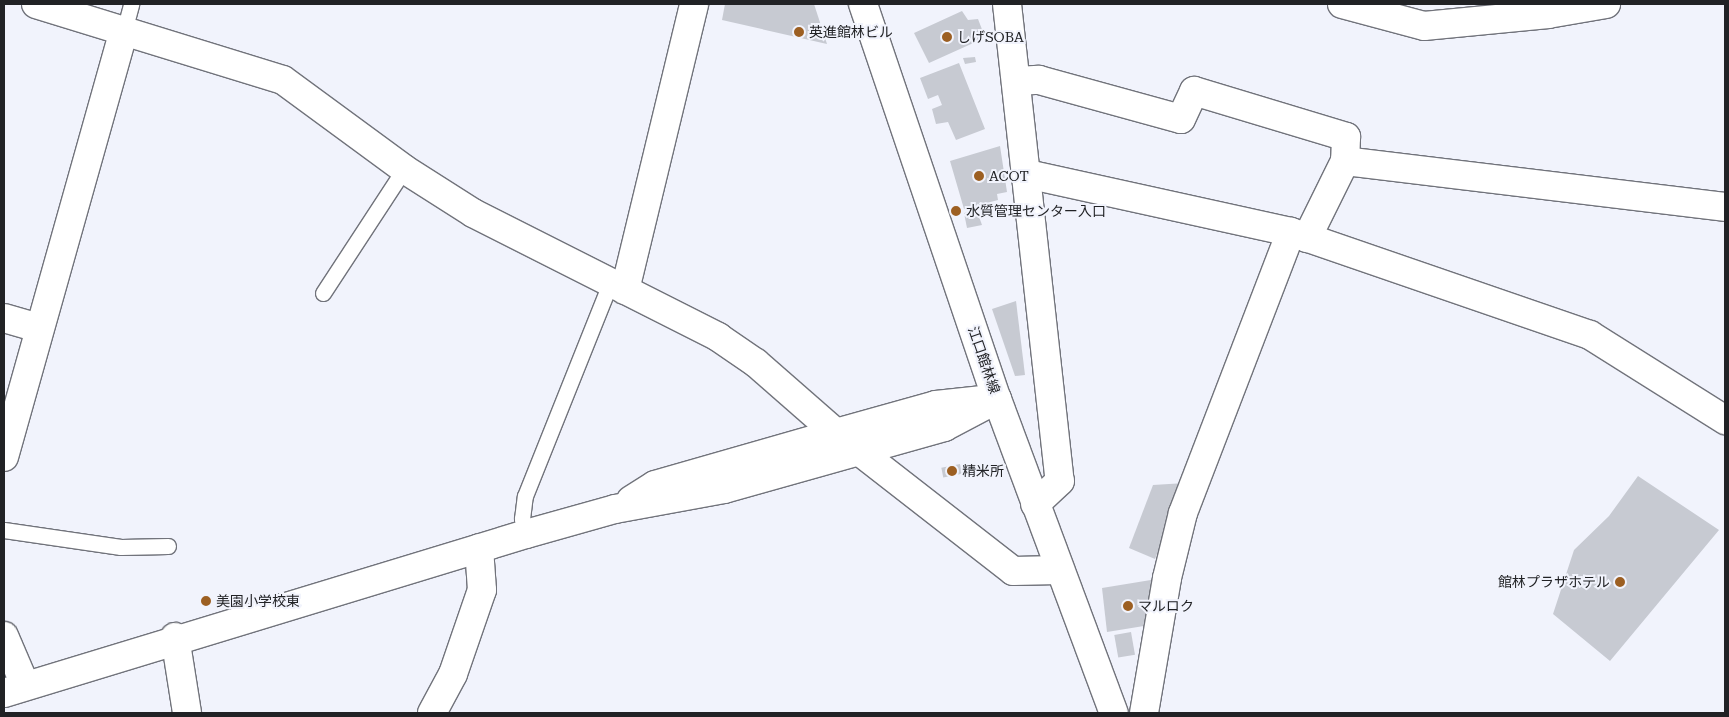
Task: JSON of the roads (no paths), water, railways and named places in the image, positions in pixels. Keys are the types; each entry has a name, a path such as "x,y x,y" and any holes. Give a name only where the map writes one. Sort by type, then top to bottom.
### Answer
{"street":[{"path":"36,4 283,80 404,169 473,213 718,337 756,363 836,433"},
{"path":"617,287 694,4"},
{"name":"江口館林線","path":"863,4 997,399 1059,570 1114,713"},
{"path":"1007,4 1017,80 1060,481 1035,504"},
{"path":"1356,7 1424,26 1549,9 1606,4"},
{"path":"4,457 124,31"},
{"path":"1017,80 1039,80 1181,119 1194,91 1346,137 1345,161 1299,235 1184,513 1167,578 1144,713"},
{"path":"1345,161 1725,207"},
{"path":"1027,174 1299,235 1590,335 1725,420"},
{"path":"4,318 39,328"},
{"path":"615,509 656,485 836,433 936,405 997,399"},
{"path":"4,636 14,689 175,637 526,534 615,509 724,489 944,427 997,399"},
{"path":"859,451 1013,571 1059,570"},
{"path":"432,713 453,674 482,590 479,548"},
{"path":"175,637 188,713"}],"lane":[{"path":"124,31 132,4"},
{"path":"323,294 404,169"},
{"path":"526,534 522,519 525,496 617,287"},
{"path":"4,530 121,547 168,546"}],"place":[{"name":"英進館林ビル","path":"799,32"},
{"name":"しげSOBA","path":"947,37"},
{"name":"ACOT","path":"979,176"},
{"name":"水質管理センター入口","path":"956,211"},
{"name":"精米所","path":"952,471"},
{"name":"館林プラザホテル","path":"1620,582"},
{"name":"美園小学校東","path":"206,601"},
{"name":"マルロク","path":"1128,606"}]}
